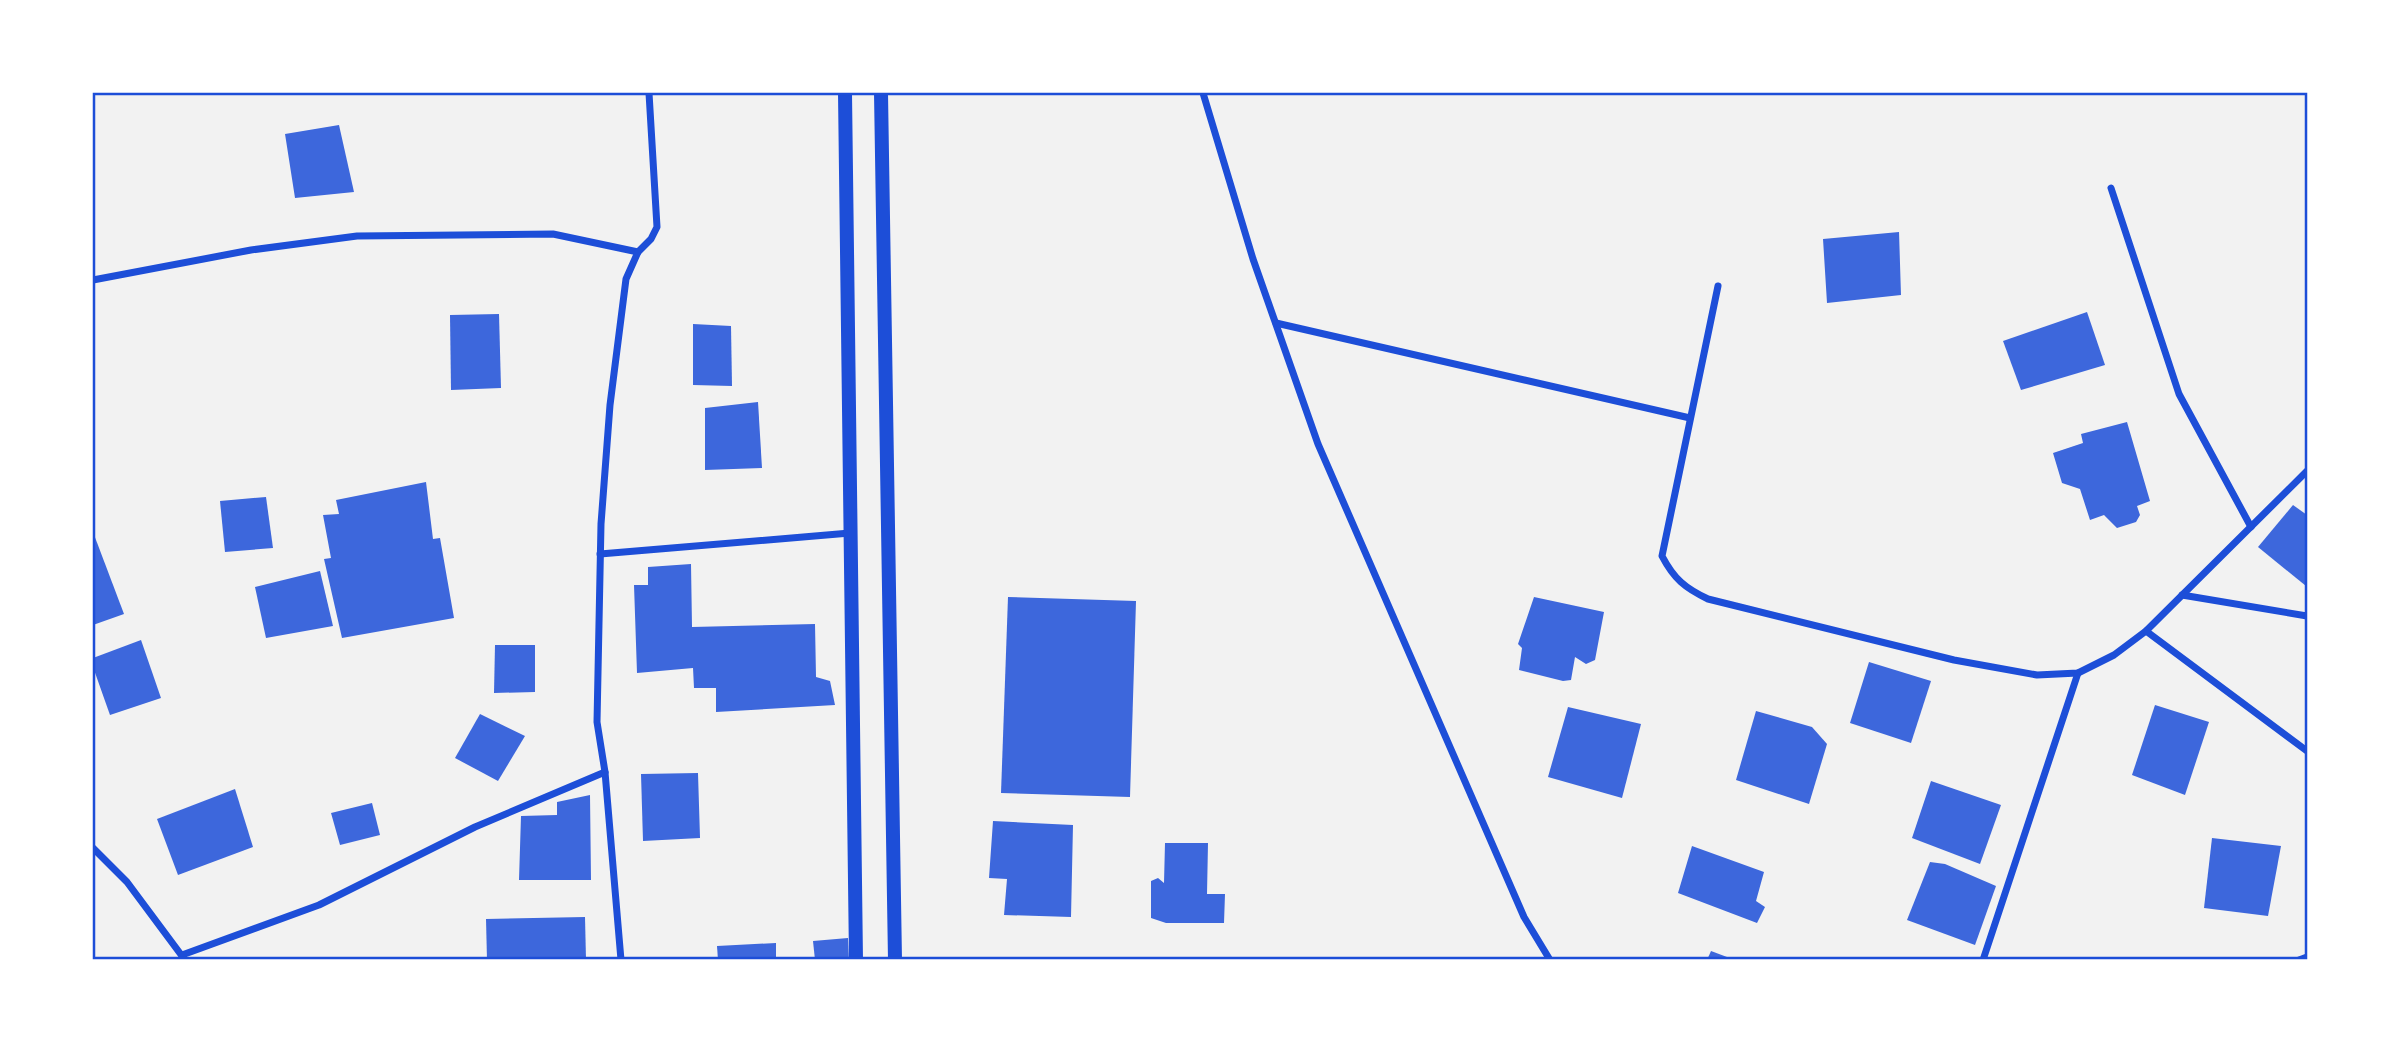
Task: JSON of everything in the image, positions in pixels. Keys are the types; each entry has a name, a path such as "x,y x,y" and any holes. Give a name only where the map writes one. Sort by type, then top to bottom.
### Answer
{"main road":[{"path":"845,93 856,960"},
{"path":"881,93 895,960"}],"street":[{"path":"621,960 605,772 597,722 600,554 605,453 626,279 638,252 651,239 657,227 649,93"},
{"path":"1203,93 1276,323 1318,444 1524,917 1550,960"},
{"path":"2111,188 2179,394 2251,527"},
{"path":"93,280 251,250 357,236 553,234 638,252"},
{"path":"1718,286 1662,556 1671,575 1685,588 1708,599 1954,660 2037,674 2078,673 2114,654 2146,631 2307,471"},
{"path":"1276,323 1690,418"},
{"path":"600,554 850,533"},
{"path":"2182,595 2307,616"},
{"path":"2146,631 2307,751"},
{"path":"1983,960 2078,673"},
{"path":"93,848 127,882 183,958 319,905 475,827 605,772"},
{"path":"2299,960 2307,957"}],"building":[{"path":"339,125 354,192 295,198 285,134"},
{"path":"1899,232 1901,295 1827,303 1823,239"},
{"path":"2087,312 2105,365 2021,390 2003,341"},
{"path":"499,314 501,388 451,390 450,315"},
{"path":"693,324 731,326 732,386 693,385"},
{"path":"758,402 762,468 705,470 705,408"},
{"path":"2127,422 2150,501 2137,506 2140,515 2136,522 2117,528 2104,515 2090,520 2080,489 2062,483 2053,453 2083,443 2081,434"},
{"path":"426,482 433,539 440,538 454,618 342,638 324,559 331,558 323,515 339,514 336,500"},
{"path":"266,497 273,548 225,552 220,501"},
{"path":"2293,505 2307,515 2306,586 2258,547"},
{"path":"93,532 124,614 93,625"},
{"path":"691,564 692,627 815,624 816,677 830,681 835,705 716,712 716,688 694,688 693,668 637,673 634,585 648,585 648,567"},
{"path":"320,571 333,626 266,638 255,587"},
{"path":"1008,597 1136,601 1130,797 1001,793"},
{"path":"1534,597 1604,612 1595,660 1586,664 1575,657 1571,680 1563,681 1519,670 1522,648 1518,644"},
{"path":"141,640 161,698 110,715 93,667 93,658"},
{"path":"495,645 535,645 535,692 494,693"},
{"path":"1869,662 1931,681 1911,743 1850,723"},
{"path":"2155,705 2209,722 2185,795 2132,775"},
{"path":"1568,707 1641,724 1622,798 1548,777"},
{"path":"1756,711 1812,727 1827,744 1809,804 1736,780"},
{"path":"480,714 525,736 498,781 455,758"},
{"path":"698,773 700,838 643,841 641,774"},
{"path":"1931,781 2001,805 1980,864 1912,838"},
{"path":"235,789 253,847 178,875 157,819"},
{"path":"590,795 591,880 519,880 521,816 557,815 557,802"},
{"path":"372,803 380,835 340,845 331,813"},
{"path":"993,821 1073,825 1071,917 1004,915 1007,879 989,878"},
{"path":"2212,838 2281,846 2268,916 2204,908"},
{"path":"1165,843 1208,843 1207,894 1225,894 1224,923 1166,923 1151,918 1151,881 1158,878 1164,883"},
{"path":"1692,846 1764,872 1756,901 1765,907 1757,923 1678,893"},
{"path":"1930,862 1945,864 1996,886 1975,945 1907,920"},
{"path":"585,917 586,960 487,960 486,919"},
{"path":"848,938 849,960 815,960 813,941"},
{"path":"776,943 776,960 718,960 717,946"},
{"path":"1711,951 1735,960 1707,960"}]}
